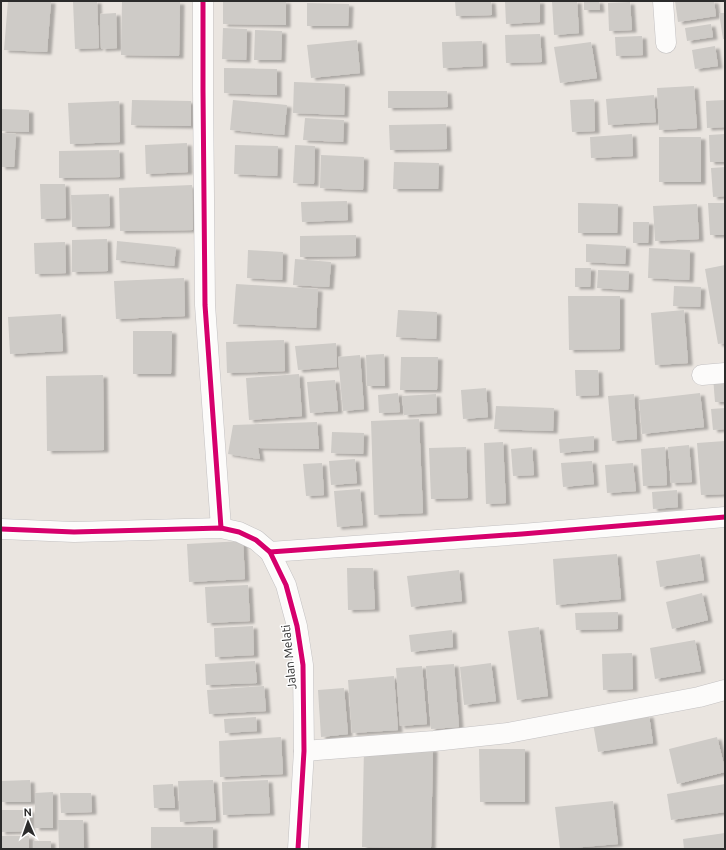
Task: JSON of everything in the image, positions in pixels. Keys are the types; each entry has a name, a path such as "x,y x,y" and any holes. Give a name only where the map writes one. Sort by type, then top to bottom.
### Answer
{"street":[{"path":"203,1 205,305 221,528"},
{"path":"663,1 666,43"},
{"path":"702,374 725,373"},
{"path":"270,552 522,534 725,517"},
{"name":"Jalan Melati","path":"1,529 74,532 221,528 239,532 256,540 270,552 286,585 297,626 302,665 304,751 298,849"},
{"path":"304,751 422,742 508,733 699,697 725,690"}],"building":[{"path":"8,1 51,1 47,52 4,50"},
{"path":"73,1 97,1 99,48 75,49"},
{"path":"122,1 180,2 179,56 121,55"},
{"path":"223,1 286,1 286,25 223,24"},
{"path":"455,1 491,1 492,15 456,16"},
{"path":"505,1 540,1 540,22 506,24"},
{"path":"552,1 577,1 579,33 554,35"},
{"path":"584,1 599,1 600,10 584,10"},
{"path":"675,1 714,1 716,16 678,22"},
{"path":"630,2 632,30 609,31 608,3"},
{"path":"307,3 349,4 348,26 307,26"},
{"path":"116,13 117,48 101,49 100,14"},
{"path":"719,13 725,13 725,39 723,39"},
{"path":"711,24 713,37 687,41 685,28"},
{"path":"223,28 247,29 246,60 222,59"},
{"path":"255,30 282,31 281,60 254,60"},
{"path":"540,34 542,62 506,63 505,35"},
{"path":"642,36 643,55 616,56 615,37"},
{"path":"357,40 360,73 311,78 307,45"},
{"path":"482,41 483,66 443,68 442,42"},
{"path":"591,42 597,78 560,83 554,47"},
{"path":"715,46 718,66 695,69 692,50"},
{"path":"224,68 277,69 277,95 224,93"},
{"path":"294,82 345,84 344,115 293,113"},
{"path":"694,86 697,128 659,130 657,88"},
{"path":"388,91 447,91 448,107 388,108"},
{"path":"654,95 656,122 608,125 606,99"},
{"path":"594,99 595,131 572,132 570,100"},
{"path":"132,100 191,101 191,126 131,125"},
{"path":"233,100 287,105 284,135 230,130"},
{"path":"725,100 725,127 707,128 706,101"},
{"path":"119,101 120,142 70,144 68,103"},
{"path":"1,109 29,110 29,132 1,131"},
{"path":"305,118 344,120 343,142 303,140"},
{"path":"446,124 447,149 390,150 389,125"},
{"path":"1,133 16,134 14,167 1,167"},
{"path":"632,134 633,156 591,158 590,137"},
{"path":"725,134 725,162 710,162 709,135"},
{"path":"659,137 701,137 701,182 659,182"},
{"path":"187,143 188,172 146,174 145,145"},
{"path":"235,145 278,146 277,176 234,174"},
{"path":"295,145 315,146 314,184 293,183"},
{"path":"119,150 120,177 59,178 59,151"},
{"path":"321,155 364,157 363,190 320,188"},
{"path":"394,162 439,163 438,189 393,189"},
{"path":"725,167 725,196 713,197 711,168"},
{"path":"40,184 65,184 66,218 41,219"},
{"path":"192,185 193,230 120,231 119,188"},
{"path":"109,194 110,226 72,227 71,195"},
{"path":"347,201 348,220 302,222 301,202"},
{"path":"578,203 618,204 617,233 578,233"},
{"path":"708,203 725,203 725,235 710,235"},
{"path":"697,204 699,239 655,241 653,206"},
{"path":"633,222 649,222 648,243 633,243"},
{"path":"356,235 356,256 300,257 300,236"},
{"path":"107,239 108,271 72,272 72,240"},
{"path":"117,241 176,247 174,266 116,260"},
{"path":"65,242 66,273 35,274 34,243"},
{"path":"586,244 626,246 625,264 586,262"},
{"path":"649,248 690,250 689,280 648,278"},
{"path":"248,250 283,252 282,280 247,278"},
{"path":"295,259 331,262 329,287 293,285"},
{"path":"725,265 725,343 718,344 705,269"},
{"path":"575,268 591,268 590,287 575,287"},
{"path":"598,270 629,271 628,290 597,288"},
{"path":"184,278 185,316 116,319 114,281"},
{"path":"236,284 318,289 316,328 233,324"},
{"path":"674,286 701,287 700,307 673,306"},
{"path":"568,296 620,296 620,349 569,350"},
{"path":"398,310 437,312 436,339 396,337"},
{"path":"684,310 688,363 655,365 651,313"},
{"path":"61,314 63,351 10,354 8,317"},
{"path":"133,331 172,331 171,374 133,374"},
{"path":"284,340 285,371 227,373 226,342"},
{"path":"336,343 337,367 298,370 295,346"},
{"path":"384,354 385,386 367,386 366,355"},
{"path":"360,355 364,409 343,411 338,357"},
{"path":"401,357 438,357 437,390 400,390"},
{"path":"575,370 598,370 599,395 576,396"},
{"path":"299,374 302,416 249,420 246,378"},
{"path":"103,375 104,450 47,451 46,376"},
{"path":"725,376 725,402 715,402 713,377"},
{"path":"335,380 338,411 310,413 307,382"},
{"path":"486,388 488,417 463,419 461,390"},
{"path":"398,393 400,412 379,413 378,395"},
{"path":"700,393 704,427 642,434 639,400"},
{"path":"436,394 437,413 404,415 402,396"},
{"path":"634,394 637,439 612,441 608,396"},
{"path":"496,406 554,408 553,431 494,429"},
{"path":"725,408 725,429 713,430 711,409"},
{"path":"419,419 423,513 374,515 371,421"},
{"path":"317,422 319,449 258,448 260,459 228,454 233,425"},
{"path":"332,432 364,433 363,454 331,453"},
{"path":"594,436 594,450 560,453 559,439"},
{"path":"725,441 725,494 701,495 697,443"},
{"path":"503,442 506,503 486,504 484,443"},
{"path":"689,445 692,482 671,483 668,447"},
{"path":"466,447 468,498 431,499 429,448"},
{"path":"532,447 534,475 513,476 511,449"},
{"path":"665,447 667,485 643,486 641,449"},
{"path":"355,459 357,483 331,485 329,461"},
{"path":"592,461 594,484 563,487 561,463"},
{"path":"322,463 324,495 306,496 303,464"},
{"path":"633,463 636,491 607,493 605,465"},
{"path":"360,489 363,525 337,527 334,491"},
{"path":"677,490 678,507 653,509 652,492"},
{"path":"243,541 245,579 189,582 187,544"},
{"path":"617,554 621,599 556,605 553,559"},
{"path":"700,554 704,580 660,587 656,561"},
{"path":"347,568 373,568 375,609 348,610"},
{"path":"459,570 462,601 411,607 407,576"},
{"path":"248,585 250,621 207,623 205,587"},
{"path":"702,593 708,620 672,629 666,602"},
{"path":"618,612 618,629 576,630 575,613"},
{"path":"253,626 254,655 215,657 214,628"},
{"path":"539,627 548,696 517,700 508,631"},
{"path":"452,630 453,647 411,652 409,635"},
{"path":"695,640 701,671 655,679 650,648"},
{"path":"632,653 633,689 603,690 602,654"},
{"path":"255,661 257,683 206,685 205,664"},
{"path":"491,663 496,701 464,705 460,667"},
{"path":"454,664 459,727 431,729 426,666"},
{"path":"422,666 427,724 400,726 396,668"},
{"path":"394,676 398,730 352,733 348,680"},
{"path":"264,686 266,711 209,714 207,690"},
{"path":"344,688 348,734 321,737 318,690"},
{"path":"649,715 653,743 598,752 593,723"},
{"path":"256,717 257,731 225,733 224,719"},
{"path":"281,737 283,774 220,777 219,741"},
{"path":"717,737 725,772 677,784 669,749"},
{"path":"364,748 433,749 431,848 362,847"},
{"path":"479,749 525,749 525,802 480,802"},
{"path":"30,780 31,802 1,802 1,781"},
{"path":"213,780 216,820 180,822 178,781"},
{"path":"268,780 270,813 223,815 222,782"},
{"path":"173,784 175,808 154,808 153,785"},
{"path":"725,784 725,812 671,820 667,794"},
{"path":"53,792 53,828 35,828 35,793"},
{"path":"60,793 91,793 92,812 61,813"},
{"path":"613,801 618,844 560,849 555,807"},
{"path":"1,810 30,810 30,831 1,832"},
{"path":"58,820 83,820 84,849 59,849"},
{"path":"151,827 213,827 213,849 151,849"},
{"path":"725,833 725,849 684,849 683,839"},
{"path":"1,836 29,836 29,849 1,849"},
{"path":"33,841 51,841 51,849 33,849"}],"cycle path":[{"path":"203,1 205,305 221,528"},
{"path":"270,552 522,534 725,517"},
{"path":"1,529 74,532 221,528 239,532 256,540 270,552 286,585 297,626 303,665 304,751 298,849"}]}
